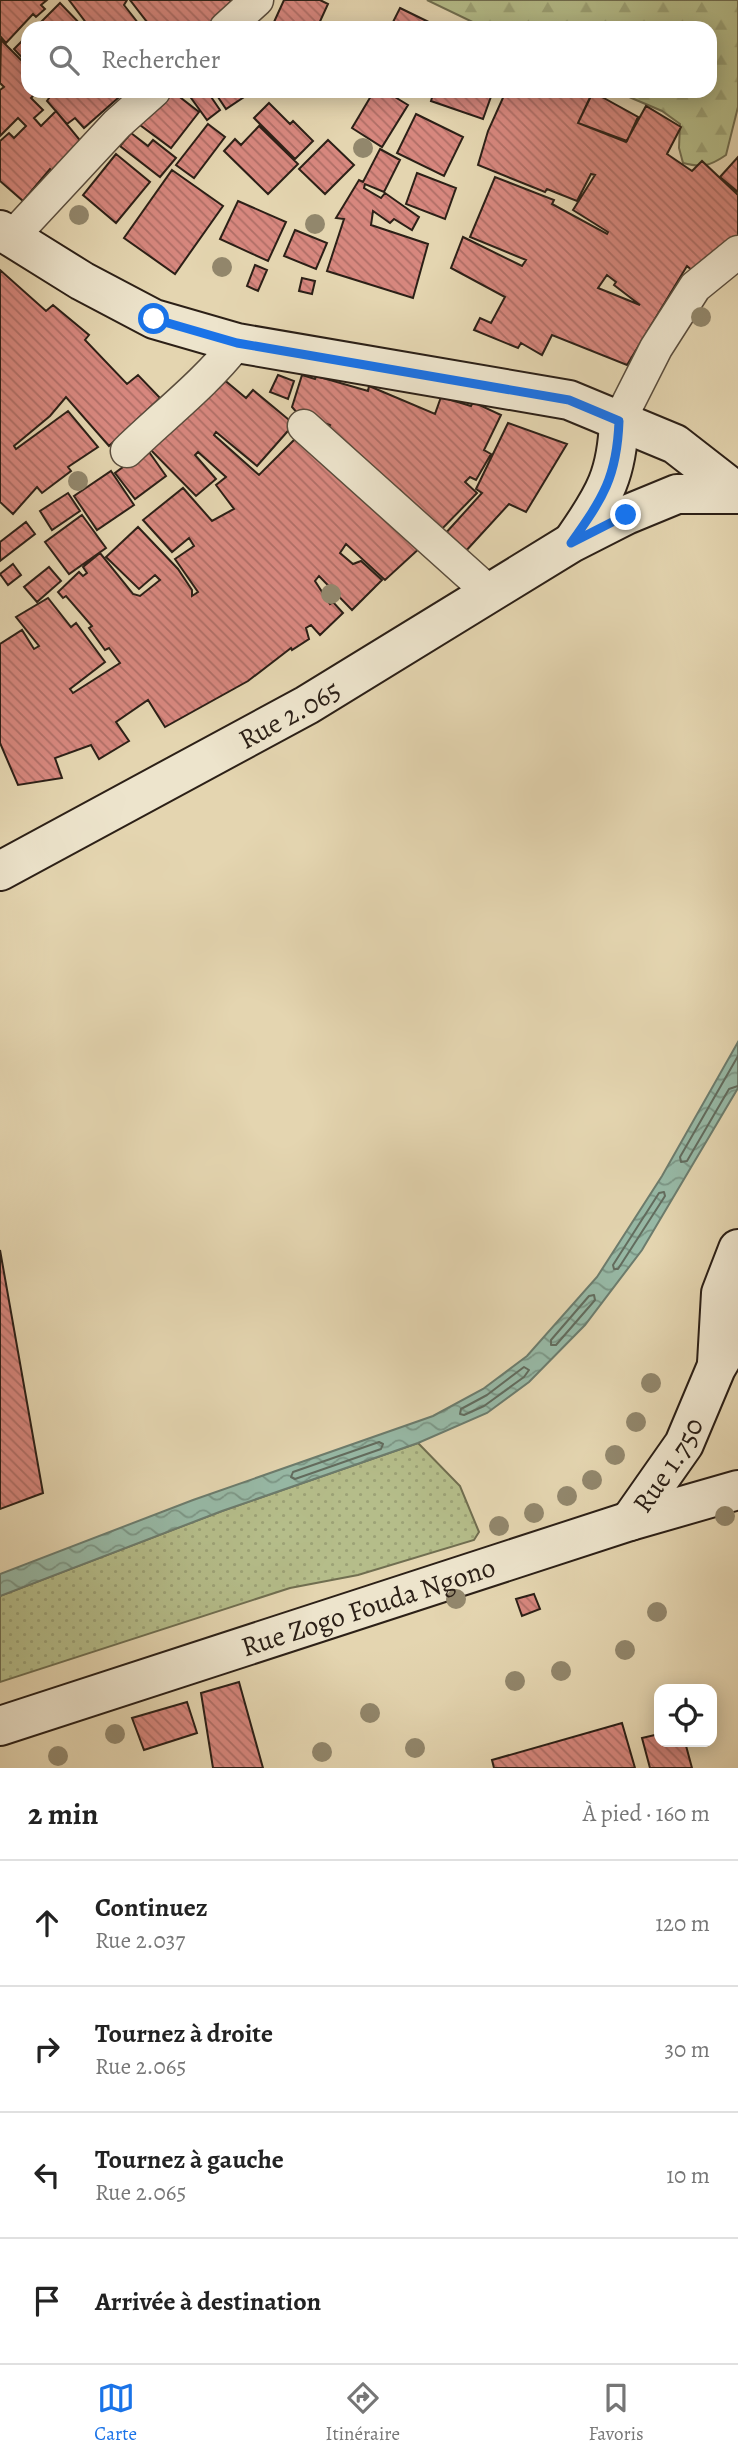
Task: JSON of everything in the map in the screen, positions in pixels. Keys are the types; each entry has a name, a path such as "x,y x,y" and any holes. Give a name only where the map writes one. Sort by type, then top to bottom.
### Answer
{"main road":[{"path":"5,234 154,319 237,343 569,400 675,444 738,493"},
{"name":"Rue 2.065","path":"571,543 601,500 618,458 619,421"},
{"name":"Rue 2.065","path":"0,871 307,705 571,543 626,515 677,494 738,493"},
{"path":"727,1377 721,1293 738,1249"},
{"name":"Rue 1.750","path":"630,1521 727,1377 738,1330"},
{"name":"Rue Zogo Fouda Ngono","path":"0,1726 630,1521 738,1490"}],"street":[{"path":"234,21 257,0"},
{"path":"5,234 147,98"},
{"path":"619,421 656,348 695,287 738,252"},
{"path":"127,451 177,401 207,379 237,343"},
{"path":"304,426 490,593"}],"green space":[{"path":"427,0 738,0 738,107 726,155 706,165 683,163 679,148 680,124 662,111 631,98 717,98 717,21 470,21"},
{"path":"418,1443 460,1486 479,1532 474,1540 358,1575 290,1588 0,1682 0,1596 222,1511"}],"water":[{"path":"738,1042 738,1088 642,1250 585,1325 529,1382 487,1413 418,1443 222,1511 0,1596 0,1574 193,1500 433,1416 483,1389 527,1356 597,1277 662,1176"}],"building":[{"path":"0,0 47,0 41,5 45,9 36,17 33,14 26,21 21,21 21,27 6,43 0,36"},
{"path":"69,0 127,0 124,5 137,21 85,21"},
{"path":"130,0 232,0 216,21 146,21"},
{"path":"284,0 320,0 328,4 320,21 274,21"},
{"path":"60,3 77,21 42,21"},
{"path":"400,8 427,21 394,21"},
{"path":"1,40 21,60 21,98 31,98 43,110 34,118 41,126 56,111 83,144 55,174 50,169 23,201 0,181 0,141 9,133 14,138 26,126 18,118 0,136 0,90 4,87 0,83"},
{"path":"21,42 21,56 14,49"},
{"path":"49,98 118,98 84,128 75,118 67,124 47,101"},
{"path":"161,98 181,98 199,112 171,148 140,125"},
{"path":"191,98 212,98 220,110 207,120"},
{"path":"219,98 242,98 226,109"},
{"path":"370,98 396,98 408,105 382,147 352,128"},
{"path":"432,98 490,98 483,119 431,101"},
{"path":"503,98 590,98 578,123 626,142 646,106 681,127 667,154 692,171 702,161 738,195 738,239 712,263 705,258 694,272 687,266 627,365 552,335 542,355 521,343 518,348 474,330 480,318 491,323 505,297 451,268 463,237 522,266 526,260 470,237 495,177 554,200 552,204 607,234 608,232 573,210 595,175 591,174 577,201 547,189 545,192 478,165 488,131","holes":["607,275 616,282 614,285 640,305 598,288"]},
{"path":"590,98 604,98 638,117 627,141 578,123"},
{"path":"269,103 290,124 293,121 313,141 295,159 254,118"},
{"path":"416,114 463,137 444,176 397,153"},
{"path":"208,124 225,137 194,178 176,165"},
{"path":"259,126 298,164 268,194 224,151 235,139 241,145"},
{"path":"131,133 148,146 153,140 176,158 160,177 120,146"},
{"path":"328,140 354,165 325,194 299,169"},
{"path":"380,149 400,160 384,192 365,184 364,188 381,198 385,193 419,217 412,230 394,219 390,223 373,211 371,225 428,244 413,298 327,271 344,219 336,218 359,180 363,182"},
{"path":"116,154 150,182 116,223 83,195"},
{"path":"738,157 738,192 720,177"},
{"path":"172,170 223,206 175,274 124,238"},
{"path":"417,173 456,188 445,219 406,204"},
{"path":"238,201 286,222 268,261 220,239"},
{"path":"295,230 327,243 316,269 284,256"},
{"path":"255,265 267,270 258,291 247,286"},
{"path":"0,270 46,311 53,305 89,335 85,340 127,384 138,375 160,398 109,446 66,397 50,416 14,446 16,449 68,411 98,447 68,467 71,471 42,493 37,487 13,514 0,502"},
{"path":"302,278 315,281 312,294 299,291"},
{"path":"216,373 246,398 253,390 294,424 257,466 216,432 214,435 259,475 299,435 422,546 385,580 346,544 340,553 353,564 361,561 382,580 352,610 319,576 315,581 330,604 333,602 343,613 320,635 311,625 306,628 309,639 292,650 291,648 248,681 165,727 148,700 116,722 129,741 99,759 91,745 55,758 62,778 18,785 0,743 0,644 22,630 34,649 39,646 16,617 48,598 71,627 76,623 105,662 70,689 73,693 120,663 109,648 105,650 89,628 92,626 66,596 63,598 58,592 79,572 83,576 87,573 83,567 100,553 133,594 140,596 160,580 155,575 139,589 106,557 138,527 178,569 192,590 192,596 198,592 175,559 194,546 189,538 172,552 143,520 183,488 212,521 234,509 216,485 226,477 198,452 195,455 216,479 196,496 141,440"},
{"path":"278,375 294,381 288,399 270,392"},
{"path":"302,375 315,379 316,376 368,391 369,386 435,414 441,397 471,406 473,402 501,415 484,450 491,454 476,480 470,477 465,482 477,493 437,534 400,490 391,497 324,437 330,425 298,414 292,407"},
{"path":"508,423 567,444 526,512 509,504 464,553 444,535 482,493 476,489"},
{"path":"147,449 166,476 135,499 115,473"},
{"path":"111,471 134,505 97,530 74,496"},
{"path":"68,493 80,511 52,530 40,511"},
{"path":"82,515 106,548 69,574 45,542"},
{"path":"26,522 35,534 0,561 0,542"},
{"path":"13,564 21,575 8,585 0,574"},
{"path":"49,567 61,581 37,602 24,587"},
{"path":"0,1250 43,1493 0,1509"},
{"path":"534,1594 540,1609 522,1616 516,1599"},
{"path":"239,1682 263,1768 213,1768 201,1693"},
{"path":"187,1702 197,1733 144,1750 132,1718"},
{"path":"622,1723 635,1768 494,1768 492,1760"},
{"path":"654,1735 654,1747 686,1747 692,1768 650,1768 642,1738"}],"route":[{"path":"154,319 237,343 569,400 619,421 618,458 601,500 571,543 626,515"}]}
